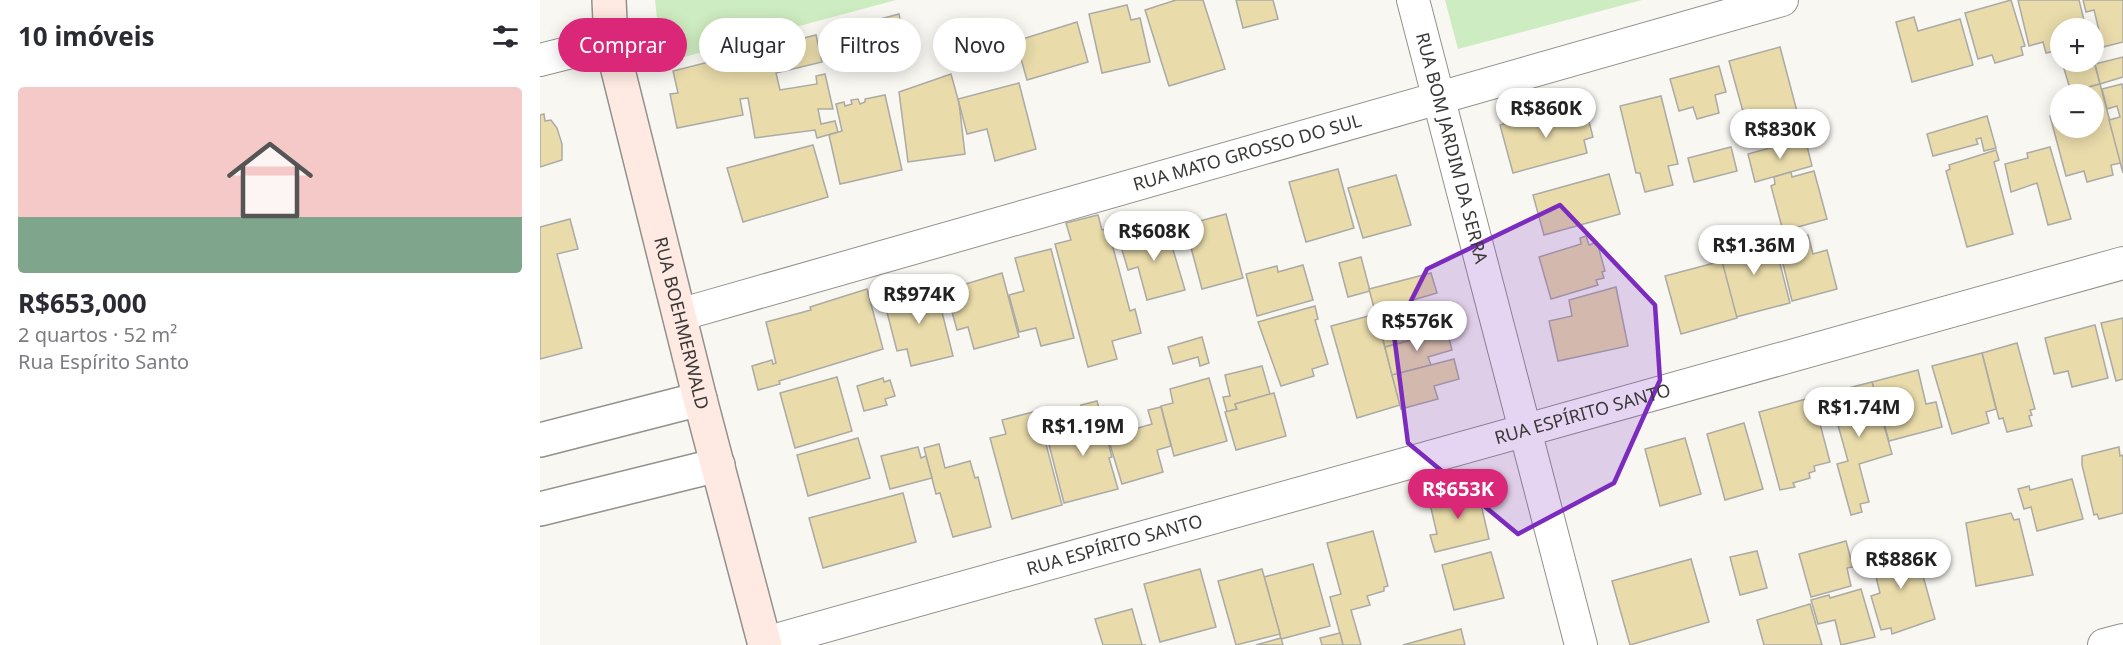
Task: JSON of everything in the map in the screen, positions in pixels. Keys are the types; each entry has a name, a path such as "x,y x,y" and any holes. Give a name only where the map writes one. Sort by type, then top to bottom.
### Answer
{"main road":[{"name":"RUA BOEHMERWALD","path":"609,0 610,18"},
{"name":"RUA BOEHMERWALD","path":"618,72 700,399 765,644"}],"street":[{"name":"RUA BOM JARDIM DA SERRA","path":"1413,0 1581,645"},
{"name":"RUA MATO GROSSO DO SUL","path":"679,315 1782,0"},
{"path":"540,60 558,55"},
{"name":"RUA ESPÍRITO SANTO","path":"765,644 2123,263"},
{"path":"540,440 700,399"},
{"path":"540,509 718,465"},
{"path":"2104,645 2123,640"}],"highlighted area":[{"path":"1560,205 1655,305 1660,380 1614,483 1518,534 1408,443 1394,335 1427,269"}],"green space":[{"path":"655,0 896,0 829,18 818,18 818,21 806,24 806,18 699,18 699,53 687,56 687,18 657,18"},
{"path":"1445,0 1642,0 1458,49"}],"building":[{"path":"1176,0 1203,0 1225,69 1169,86 1145,10"},
{"path":"1236,0 1273,0 1278,19 1243,28"},
{"path":"2011,0 2025,46 2021,47 2023,55 1995,63 1992,55 1978,59 1965,13"},
{"path":"2018,0 2079,0 2084,18 2050,18 2050,52 2046,53 2043,42 2029,46"},
{"path":"2083,0 2123,0 2123,42 2104,47 2104,18 2096,18 2094,10 2086,12"},
{"path":"1127,5 1131,20 1140,18 1150,62 1102,73 1089,14"},
{"path":"899,14 900,18 884,18"},
{"path":"1914,17 1918,31 1960,19 1973,65 1912,82 1896,22"},
{"path":"1077,22 1088,62 1027,80 1025,72 1026,38"},
{"path":"816,35 818,63 806,66 806,38"},
{"path":"1780,47 1799,119 1749,133 1729,61"},
{"path":"2123,57 2123,77 2100,84 2097,72 2104,72 2104,62"},
{"path":"699,64 699,72 780,72 776,73 780,90 817,84 816,76 825,74 833,109 818,109 821,124 835,121 838,132 817,138 815,130 755,138 748,98 740,99 743,115 677,128 670,94 678,93 673,72 687,72 687,67"},
{"path":"1719,66 1726,92 1715,95 1719,113 1697,119 1693,107 1679,111 1670,79"},
{"path":"2065,72 2097,72 2100,84 2069,84"},
{"path":"951,74 959,103 965,154 908,162 899,92"},
{"path":"1019,83 1036,149 995,161 987,129 967,134 958,99"},
{"path":"2122,84 2123,173 2109,120 2120,117 2117,106 2107,109 2104,88"},
{"path":"885,95 902,170 840,184 829,135 842,131 836,104 844,102 845,106 852,104 851,100 858,99 860,104 865,102 865,99"},
{"path":"1661,96 1678,164 1668,166 1673,185 1645,192 1640,173 1636,173 1620,106"},
{"path":"2104,99 2121,163 2111,165 2113,175 2087,182 2084,171 2066,176 2056,138 2104,138"},
{"path":"1586,110 1593,137 1584,140 1587,153 1513,173 1500,125 1543,113 1545,119"},
{"path":"544,114 545,121 551,120 557,128 562,144 562,160 540,167 540,115"},
{"path":"1987,116 1996,148 1984,151 1981,138 1976,139 1978,144 1933,156 1927,134"},
{"path":"1805,138 1812,166 1755,182 1748,154"},
{"path":"813,145 828,197 743,222 727,168"},
{"path":"1731,147 1737,171 1694,182 1688,158"},
{"path":"2050,147 2071,219 2048,225 2037,183 2011,192 2005,164 2028,158 2027,153"},
{"path":"1996,150 1999,160 1994,162 2013,234 1967,247 1946,171 1950,169 1949,165"},
{"path":"1338,169 1354,228 1306,242 1289,182"},
{"path":"1814,171 1827,219 1783,231 1771,186 1775,184 1774,177 1791,172 1792,177"},
{"path":"1609,174 1620,214 1544,235 1533,195"},
{"path":"1396,175 1411,225 1363,238 1348,188"},
{"path":"1226,214 1243,278 1202,289 1185,225"},
{"path":"1098,215 1102,230 1108,229 1130,311 1135,309 1141,333 1112,341 1117,359 1088,367 1055,244 1071,240 1066,223"},
{"path":"570,219 578,249 557,254 582,348 540,359 540,227"},
{"path":"1166,226 1185,290 1147,300 1138,267 1128,270 1120,243 1132,239 1131,236"},
{"path":"1808,235 1813,254 1827,250 1837,289 1792,301 1778,243"},
{"path":"1586,236 1589,245 1597,242 1605,271 1602,272 1604,278 1596,280 1598,285 1551,299 1539,257 1581,244 1580,238"},
{"path":"1773,236 1790,303 1736,317 1718,249"},
{"path":"1051,249 1074,338 1041,346 1036,328 1019,332 1009,295 1024,291 1015,258"},
{"path":"1361,257 1370,291 1348,297 1339,263"},
{"path":"1722,261 1737,318 1681,334 1665,276"},
{"path":"1303,265 1313,300 1257,316 1246,274 1277,266 1278,272"},
{"path":"1002,273 1019,337 974,349 968,327 957,330 946,290"},
{"path":"1431,273 1437,293 1413,300 1416,309 1377,319 1369,289"},
{"path":"935,284 953,356 911,366 907,349 897,351 883,297"},
{"path":"1616,287 1628,346 1558,361 1549,321 1572,316 1569,300"},
{"path":"867,289 883,349 779,381 780,384 758,390 752,366 772,360 773,364 776,363 766,322 811,310 810,307"},
{"path":"1439,302 1444,322 1420,329 1423,337 1385,347 1377,319"},
{"path":"1315,306 1318,319 1315,320 1328,364 1312,369 1314,376 1281,386 1258,322"},
{"path":"1376,314 1400,405 1357,418 1331,326"},
{"path":"2123,318 2123,379 2116,381 2101,323"},
{"path":"2095,325 2108,378 2072,387 2068,371 2054,374 2045,338"},
{"path":"1447,331 1452,350 1428,357 1431,365 1392,375 1385,347"},
{"path":"1202,337 1209,363 1200,366 1198,357 1173,364 1168,347"},
{"path":"2017,343 2035,409 2030,410 2032,426 2007,432 2003,418 1999,419 1982,353"},
{"path":"1982,353 1996,409 1986,412 1989,423 1952,434 1932,366"},
{"path":"1454,359 1459,379 1434,386 1438,399 1401,409 1392,375"},
{"path":"1262,366 1270,394 1235,404 1237,409 1227,412 1223,397 1230,396 1225,375"},
{"path":"1918,370 1926,404 1936,402 1942,427 1889,441 1872,382"},
{"path":"837,377 852,431 795,448 780,393"},
{"path":"883,378 884,382 890,380 895,396 885,399 887,405 864,411 857,386"},
{"path":"1209,378 1227,441 1174,456 1161,406 1173,403 1170,389"},
{"path":"1872,382 1892,454 1859,464 1869,502 1860,504 1862,512 1851,515 1837,464 1848,461 1829,393"},
{"path":"1274,393 1286,436 1236,450 1225,412 1237,409 1235,404"},
{"path":"1813,397 1830,462 1814,466 1815,471 1809,473 1810,478 1793,483 1795,487 1780,490 1759,412"},
{"path":"1097,401 1118,489 1064,503 1046,433 1085,423 1081,405"},
{"path":"1161,407 1171,446 1157,450 1163,472 1122,484 1104,425 1115,422 1119,424 1121,433 1152,424 1148,410"},
{"path":"1033,412 1037,427 1041,425 1062,505 1012,519 990,438 1006,434 1002,420"},
{"path":"1744,423 1763,489 1725,500 1707,434"},
{"path":"858,438 870,478 808,496 797,455"},
{"path":"1685,438 1701,494 1660,506 1645,449"},
{"path":"939,444 945,468 970,461 975,478 978,477 991,527 953,537 940,493 936,494 924,448"},
{"path":"918,447 921,458 926,456 932,478 890,489 881,456"},
{"path":"2119,447 2120,456 2123,455 2123,513 2099,519 2097,514 2094,515 2082,456"},
{"path":"2072,479 2083,519 2037,531 2031,507 2024,509 2018,489 2029,486 2030,490"},
{"path":"1477,487 1489,539 1435,552 1430,535 1437,534 1430,504 1425,506 1423,500"},
{"path":"903,493 916,542 823,568 809,518"},
{"path":"2011,513 2014,520 2019,519 2033,575 1976,586 1966,523"},
{"path":"1373,531 1388,586 1384,587 1384,591 1367,596 1370,605 1351,610 1361,645 1343,645 1330,597 1341,594 1327,543"},
{"path":"1913,540 1935,619 1892,634 1891,628 1881,630 1871,596 1880,593 1872,561 1895,555 1892,546"},
{"path":"1846,541 1853,567 1847,568 1851,586 1811,597 1799,554"},
{"path":"1757,551 1767,588 1740,595 1730,557"},
{"path":"1491,552 1504,598 1454,610 1442,565"},
{"path":"1691,559 1709,622 1630,645 1612,581"},
{"path":"1313,564 1330,626 1281,639 1264,577"},
{"path":"1200,569 1216,627 1160,642 1144,584"},
{"path":"1262,569 1280,634 1236,645 1218,581"},
{"path":"1861,589 1875,637 1841,645 1835,620 1818,624 1811,600 1829,595 1830,598"},
{"path":"1810,604 1822,645 1764,645 1757,620"},
{"path":"1132,609 1142,645 1103,645 1095,619"},
{"path":"1461,629 1465,645 1403,645"},
{"path":"1340,633 1343,645 1322,645 1320,638"},
{"path":"1281,638 1283,645 1256,645"}]}
